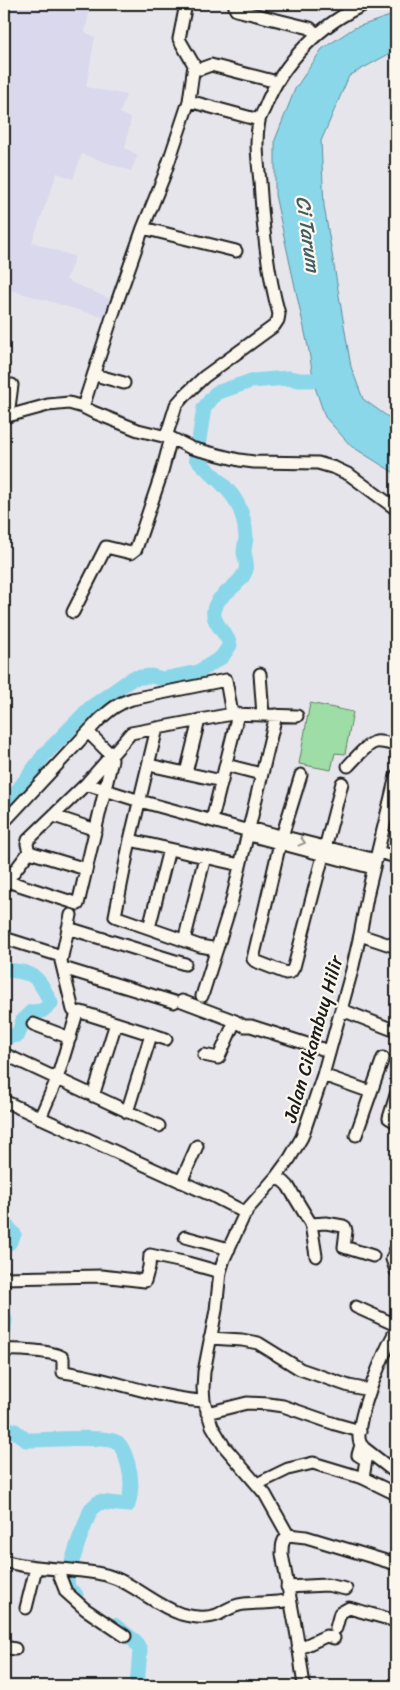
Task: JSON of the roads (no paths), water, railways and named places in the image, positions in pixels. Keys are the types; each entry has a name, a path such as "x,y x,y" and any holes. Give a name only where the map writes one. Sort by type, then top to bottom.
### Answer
{"street":[{"path":"186,4 179,41 197,69 211,65 277,82"},
{"path":"236,4 236,10 310,28 317,34"},
{"path":"73,612 106,547 131,553 136,549 161,475 176,405 204,377 274,326 278,320 279,314 264,242 257,146 260,120 270,93 308,42 352,10 366,4"},
{"path":"84,407 115,308 143,228 164,176 189,100 194,65"},
{"path":"189,100 260,120"},
{"path":"143,228 236,252"},
{"path":"95,375 124,383"},
{"path":"12,385 6,416 58,403 69,403 84,407 138,430 169,438 190,448 239,460 318,463 326,465 350,475 396,509"},
{"path":"260,674 263,715"},
{"path":"4,822 111,709 124,701 224,680 227,682 235,714 226,765 212,820"},
{"path":"88,732 111,755 112,760 77,905 6,884 29,852 28,840 86,784 111,755 132,733 235,714 297,716"},
{"path":"202,996 217,949 249,831 276,715"},
{"path":"186,773 199,720"},
{"path":"157,728 130,840 115,916 116,918 184,941 217,949"},
{"path":"348,766 374,742 378,741 396,745"},
{"path":"149,765 222,781"},
{"path":"226,765 262,774"},
{"path":"301,775 281,840 253,958 255,961 288,973 294,967 342,783"},
{"name":"Jalan Cikambuy Hilir","path":"288,1536 272,1505 257,1484 224,1446 212,1426 204,1401 204,1372 216,1310 220,1272 228,1249 246,1213 290,1158 302,1136 323,1076 342,1010 376,860 392,809 396,776"},
{"path":"86,784 249,831 251,835 281,840 325,852 376,860 396,857"},
{"path":"54,816 96,830"},
{"path":"130,840 240,865"},
{"path":"149,928 169,849"},
{"path":"29,852 86,869"},
{"path":"184,941 205,857"},
{"path":"40,1118 57,1079 76,1013 73,1010 62,956 71,915"},
{"path":"68,928 185,964"},
{"path":"360,935 396,947"},
{"path":"4,938 62,956"},
{"path":"63,968 178,1002 235,1021 244,1026 251,1026 329,1051"},
{"path":"342,1010 396,1030"},
{"path":"76,1013 81,1012 166,1039"},
{"path":"204,1054 219,1057 235,1021"},
{"path":"93,1096 116,1023"},
{"path":"33,1024 70,1038"},
{"path":"127,1112 151,1035"},
{"path":"4,1054 159,1126"},
{"path":"356,1135 383,1058"},
{"path":"323,1076 371,1092"},
{"path":"396,1095 389,1118 396,1122"},
{"path":"4,1101 246,1213"},
{"path":"181,1182 197,1146"},
{"path":"276,1177 288,1186 311,1224 316,1256"},
{"path":"311,1224 326,1223 346,1227 344,1247 373,1256"},
{"path":"185,1237 228,1249"},
{"path":"396,1249 392,1259 396,1271"},
{"path":"4,1278 101,1276 144,1280 149,1267 150,1255 220,1272"},
{"path":"356,1307 396,1325"},
{"path":"363,1478 366,1460 358,1455 361,1445 360,1431 370,1390 396,1330"},
{"path":"210,1338 258,1343 300,1369 349,1386 370,1390"},
{"path":"4,1350 18,1349 57,1354 63,1358 64,1372 95,1377 183,1399 204,1401"},
{"path":"207,1413 247,1403 269,1404 283,1406 360,1431"},
{"path":"361,1445 396,1472"},
{"path":"257,1484 288,1469 310,1463 363,1478 396,1494"},
{"path":"304,1686 297,1636 289,1600 282,1545 288,1536 306,1537 396,1564"},
{"path":"4,1561 36,1568 74,1570 105,1575 130,1584 181,1614 212,1616 234,1606 289,1600"},
{"path":"26,1608 36,1568"},
{"path":"59,1570 66,1592 86,1609 125,1636"},
{"path":"287,1587 327,1585 346,1589"},
{"path":"298,1649 335,1633 340,1613 349,1608 396,1621"}],"water":[{"name":"Ci Tarum","path":"396,14 396,50 349,76 321,141 324,206 351,367 363,399 391,419 396,419 396,474 351,446 325,417 314,384 309,351 275,195 275,140 295,89 322,49 354,28"}],"waterway":[{"path":"4,809 44,755 90,708 133,678 151,676 163,679 198,672 222,657 230,645 227,637 215,620 214,609 220,598 241,579 245,571 244,552 246,537 241,510 236,500 196,458 204,408 216,393 251,381 288,378 313,380 332,377"},
{"path":"4,970 22,972 34,977 42,986 51,1003 42,1011 31,1012 23,1020 18,1035 6,1037 4,1035"},
{"path":"4,1223 14,1234 9,1243 4,1244"},
{"path":"4,1317 4,1330"},
{"path":"4,1427 15,1431 26,1440 88,1438 111,1440 118,1443 124,1453 131,1479 128,1505 99,1502 91,1509 67,1577 68,1588 76,1595"},
{"path":"114,1625 135,1641 140,1650 137,1686"}]}
